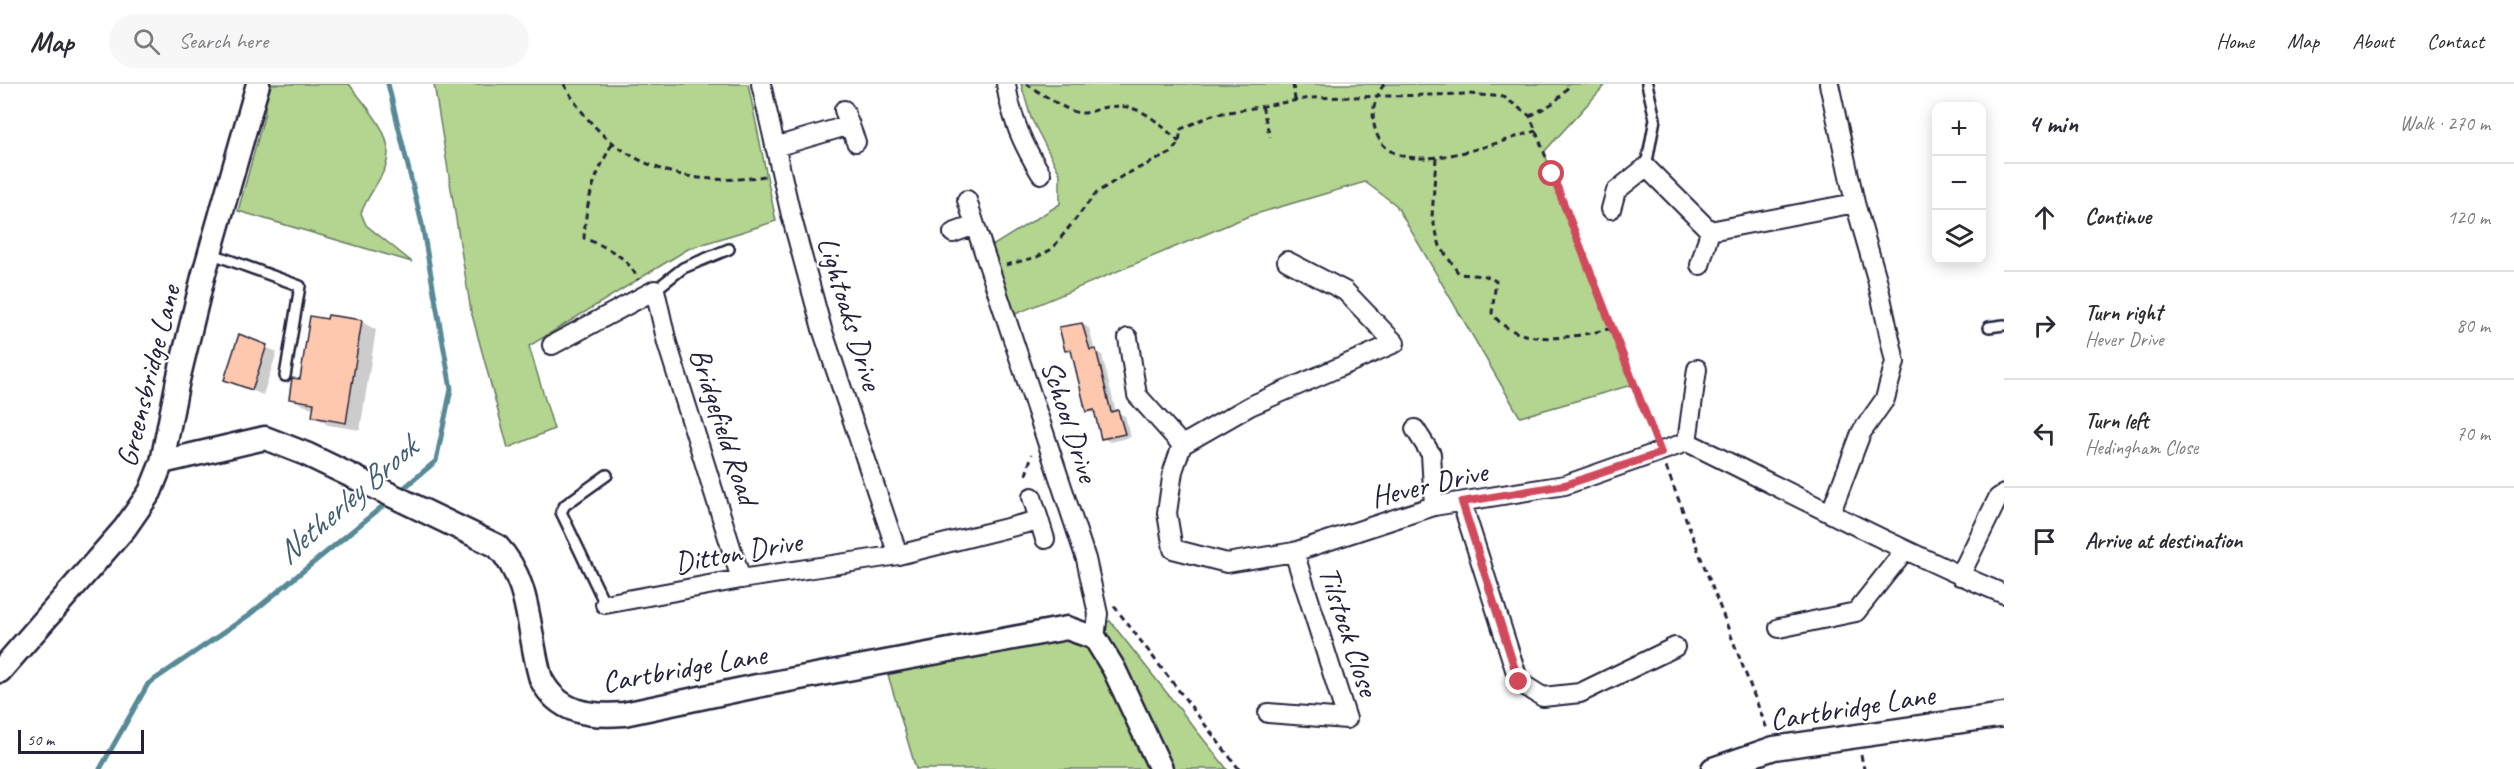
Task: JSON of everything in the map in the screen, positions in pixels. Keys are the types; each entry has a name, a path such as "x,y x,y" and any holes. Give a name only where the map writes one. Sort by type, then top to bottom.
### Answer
{"street":[{"name":"Greensbridge Lane","path":"0,671 132,519 150,492 162,462 178,380 210,253 258,84"},
{"name":"Lightoaks Drive","path":"761,84 781,173 822,329 898,555"},
{"path":"1006,84 1010,112 1023,145 1041,174"},
{"path":"1829,84 1855,203 1877,279 1895,362 1885,399 1861,433 1832,512"},
{"path":"775,147 850,126"},
{"path":"1611,209 1616,191 1646,167 1710,231"},
{"name":"School Drive","path":"967,200 1086,559 1098,614 1095,638"},
{"path":"1710,231 1855,203"},
{"path":"953,233 975,225"},
{"path":"1700,265 1710,231"},
{"path":"1128,338 1137,395 1182,445 1250,406 1395,344 1345,291 1287,261"},
{"path":"552,345 650,293"},
{"name":"Bridgefield Road","path":"650,293 741,579"},
{"path":"1697,369 1687,442 1905,550 2004,594"},
{"path":"1415,429 1431,454 1434,506"},
{"name":"Cartbridge Lane","path":"162,462 265,438 344,472 497,546 510,559 525,596 537,666 548,694 564,707 588,714 624,714 757,686 1067,628 1095,638"},
{"name":"Hever Drive","path":"1182,445 1173,471 1167,513 1173,549 1227,563 1294,552 1434,506 1565,485 1687,442"},
{"path":"1960,576 1998,498 2004,494"},
{"path":"1032,497 1045,539"},
{"path":"1462,502 1519,682 1543,697 1580,693 1675,647"},
{"name":"Ditton Drive","path":"605,604 741,579 898,555 1039,520"},
{"path":"1779,628 1856,612 1905,550"},
{"name":"Tilstock Close","path":"1268,713 1347,719 1294,552"},
{"path":"1095,638 1114,669 1161,769"},
{"name":"Cartbridge Lane","path":"1713,769 1774,748 2004,715"}],"lane":[{"path":"1646,167 1655,119 1647,84"},
{"path":"650,293 682,268 729,249"},
{"path":"210,253 300,286 285,376"},
{"path":"1989,327 2004,325"},
{"name":"Ditton Drive","path":"605,604 561,512 565,505 607,475"}],"path":[{"path":"564,84 578,110 612,144 657,170 699,180 740,180 781,173"},
{"path":"1026,84 1072,112 1083,114 1105,107 1127,105 1148,114 1179,142"},
{"path":"1293,84 1295,100"},
{"path":"1384,84 1376,96 1371,118 1379,141 1393,155 1415,159 1436,158 1536,131"},
{"path":"1530,116 1555,102 1571,84"},
{"path":"990,270 1037,257 1052,249 1096,193 1124,175 1171,153 1179,142 1180,129 1212,115 1295,100 1469,94 1504,97 1530,116 1774,748"},
{"path":"1262,106 1270,137"},
{"path":"612,144 597,172 586,206 584,238 612,250 634,271 650,293"},
{"path":"1436,158 1432,217 1440,246 1459,274 1486,276 1496,281 1492,313 1500,326 1517,335 1542,338 1586,334 1613,328"},
{"path":"1092,586 1107,595 1239,769"}],"green space":[{"path":"263,84 349,84 379,123 387,145 388,156 385,168 361,213 366,225 412,262 238,211 265,113"},
{"path":"434,84 748,84 776,221 688,249 529,346 554,429 508,448 471,311"},
{"path":"1021,84 1606,84 1544,152 1635,384 1520,417 1396,205 1365,182 1249,216 1006,318 984,251 1060,204 1060,174 1031,118"},
{"path":"1110,621 1227,769 916,769 883,658"}],"building":[{"path":"328,315 362,320 346,423 312,417 314,403 289,399 292,378 300,379 310,316 327,319"},
{"path":"1082,323 1090,350 1096,349 1111,412 1118,410 1125,434 1101,439 1094,410 1086,412 1071,350 1065,351 1059,327"},
{"path":"239,334 267,345 252,390 224,380"}],"waterway":[{"name":"Netherley Brook","path":"388,84 422,224 451,389 436,461 398,493"},
{"name":"Netherley Brook","path":"100,769 148,684 249,615 389,501"}],"route":[{"path":"1519,682 1462,502 1565,485 1661,453 1552,174"}]}
